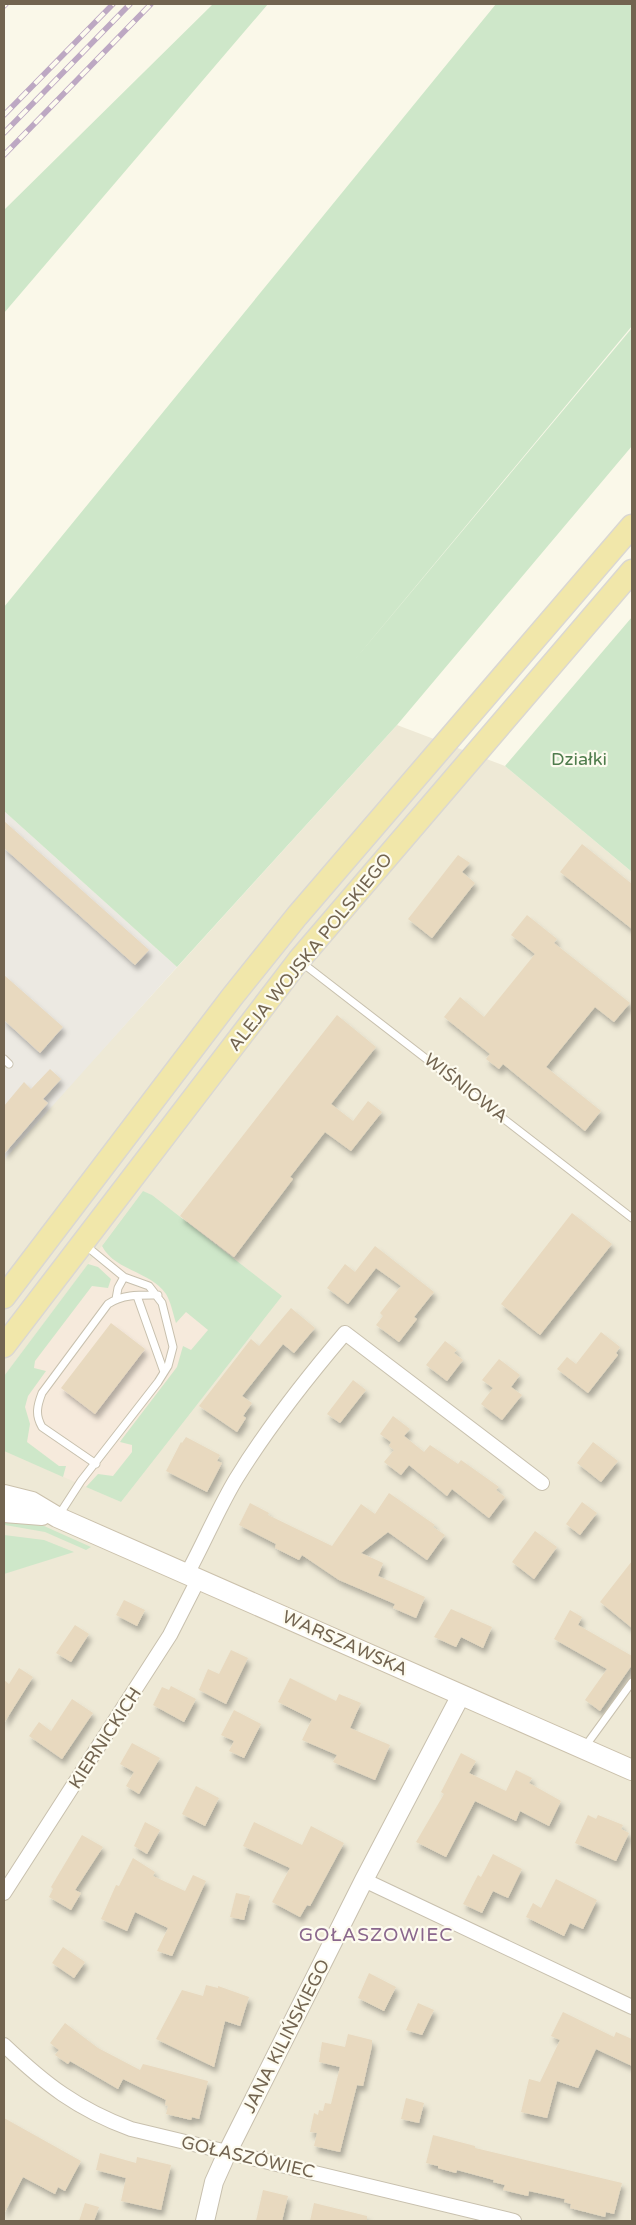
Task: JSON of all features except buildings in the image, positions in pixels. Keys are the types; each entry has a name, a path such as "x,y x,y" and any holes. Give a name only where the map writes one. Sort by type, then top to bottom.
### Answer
{"main road":[{"name":"ALEJA WOJSKA POLSKIEGO","path":"4,1297 232,997 297,916 632,526"},
{"name":"ALEJA WOJSKA POLSKIEGO","path":"4,1346 299,960 632,571"},
{"name":"WARSZAWSKA","path":"4,1495 32,1502 57,1517 632,1770"},
{"name":"WARSZAWSKA","path":"4,1512 57,1517"}],"street":[{"name":"KIERNICKICH","path":"4,1893 170,1635 193,1576 235,1482 256,1447 298,1389 345,1333 542,1483"},
{"name":"JANA KILIŃSKIEGO","path":"205,2221 214,2182 228,2152 364,1880 461,1694"},
{"path":"364,1880 632,2007"},
{"name":"GOŁASZÓWIEC","path":"4,2045 38,2078 100,2118 131,2129 514,2221"}],"lane":[{"name":"WIŚNIOWA","path":"299,960 632,1218"},
{"path":"57,1517 81,1481 96,1464 164,1372 171,1360 173,1347 162,1303 158,1295 148,1286 124,1277 83,1243"},
{"path":"116,1299 118,1288 124,1277"},
{"path":"96,1464 42,1427 37,1409 42,1393 108,1304 116,1299 158,1295"},
{"path":"137,1296 164,1372"},
{"path":"584,1748 632,1682"}],"shaded area":[{"path":"397,725 505,766 632,872 632,2221 4,2221 4,1158"},
{"path":"4,811 177,967 4,1160"},
{"path":"143,1191 152,1195 282,1296 121,1502 4,1451 4,1376"}],"green space":[{"path":"213,4 268,4 4,313 4,210"},
{"path":"496,4 632,4 632,326 352,663 632,328 632,446 397,725 177,967 4,811 4,607"},
{"name":"Działki","path":"632,617 632,872 505,766"},
{"path":"143,1191 152,1195 282,1296 121,1502 86,1487 98,1474 113,1476 132,1452 132,1445 120,1442 177,1367 183,1346 191,1350 208,1330 186,1312 176,1323 168,1297 159,1286 115,1261 102,1246"},
{"path":"88,1264 98,1267 111,1279 108,1288 92,1286 35,1361 34,1368 46,1371 28,1396 25,1407 30,1424 27,1442 59,1466 66,1466 63,1477 4,1451 4,1376"},
{"path":"4,1521 44,1526 91,1547 86,1550 45,1532 5,1525"},
{"path":"4,1535 44,1540 74,1552 4,1574"}],"railway":[{"path":"4,115 113,4"},
{"path":"4,133 130,4"},
{"path":"4,155 151,4"}],"district":[{"name":"GOŁASZOWIEC","path":"376,1934"}]}
